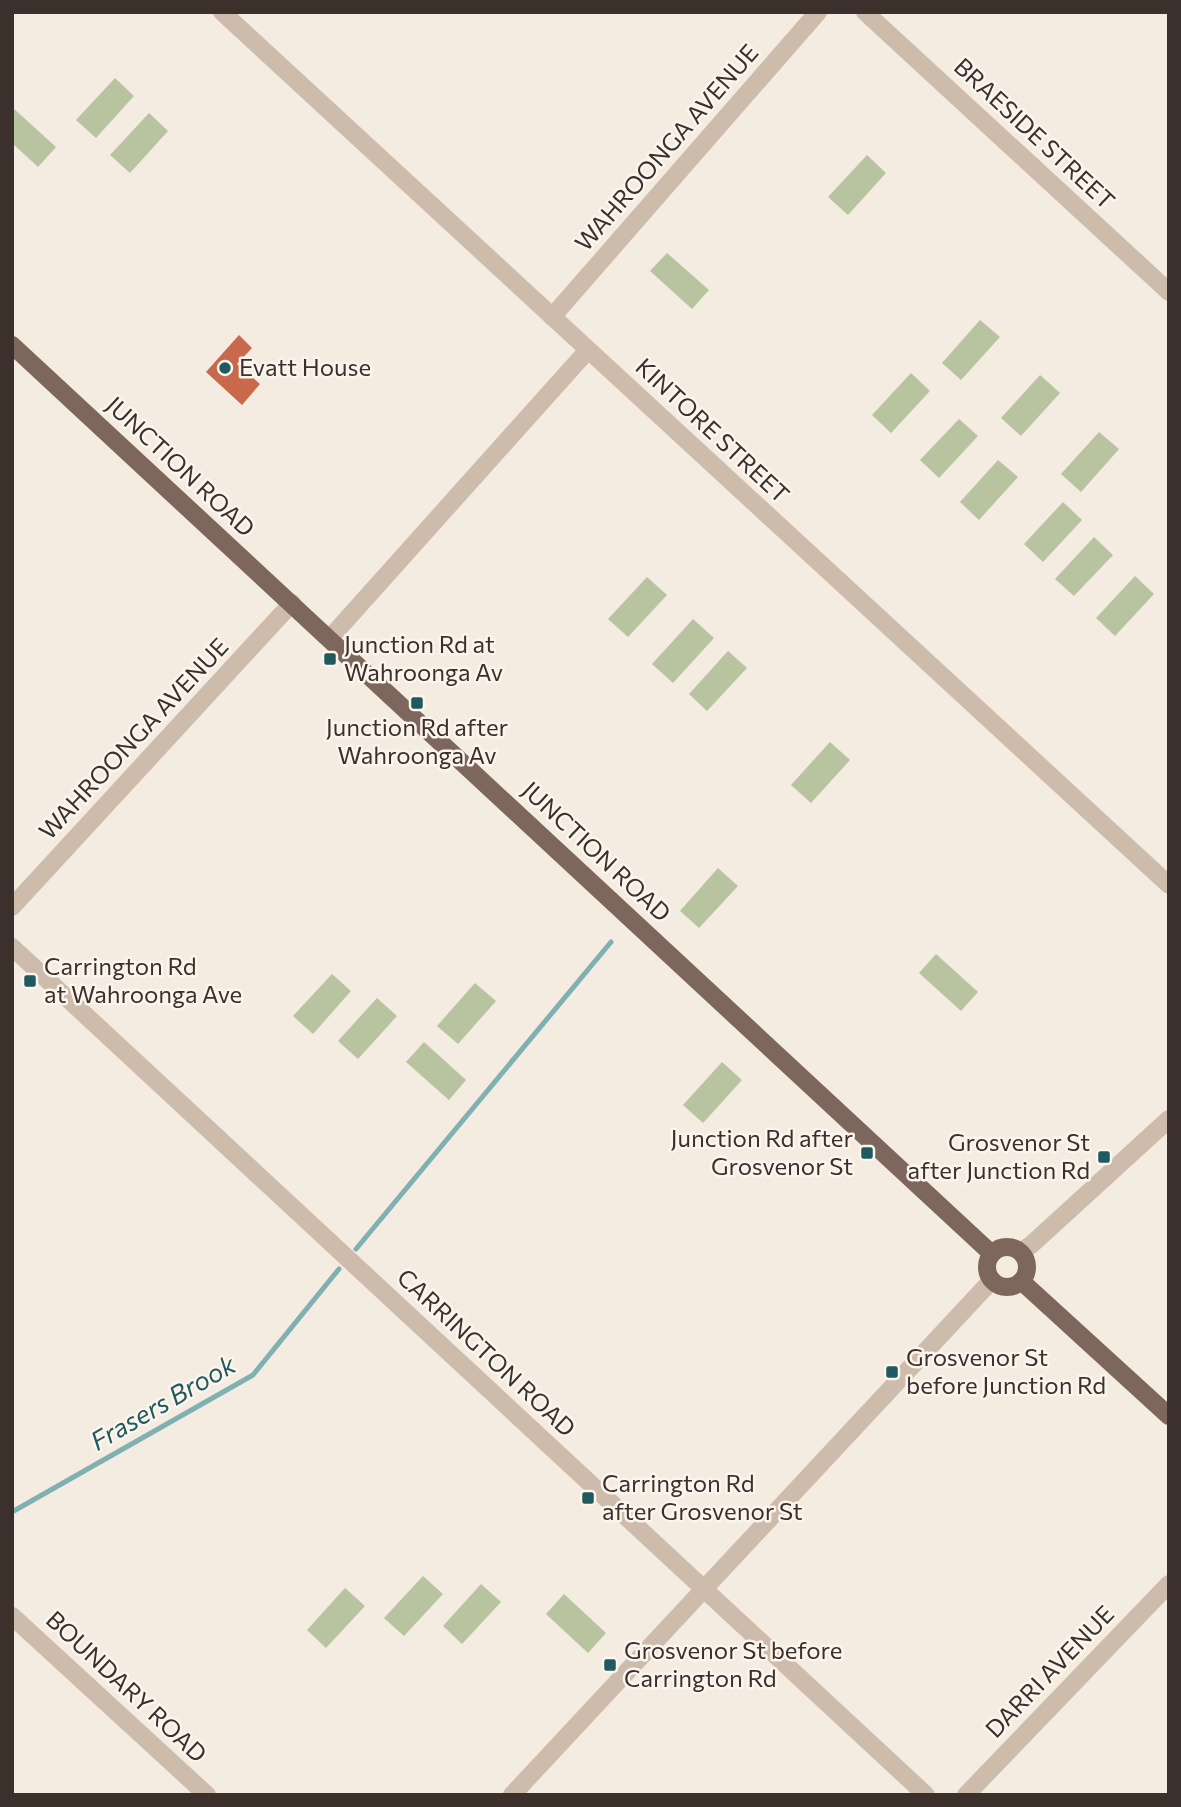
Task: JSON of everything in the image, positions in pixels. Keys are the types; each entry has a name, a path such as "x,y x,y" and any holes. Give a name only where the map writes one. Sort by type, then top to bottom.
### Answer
{"main road":[{"name":"JUNCTION ROAD","path":"12,345 992,1254"},
{"path":"1006,1247 1021,1251 1028,1266 1021,1281 1007,1287 992,1280 987,1264 992,1254 1006,1247"},
{"path":"1021,1281 1169,1416"}],"street":[{"name":"KINTORE STREET","path":"222,12 1169,886"},
{"name":"WAHROONGA AVENUE","path":"552,317 818,12"},
{"name":"BRAESIDE STREET","path":"865,12 1169,292"},
{"path":"330,638 588,350"},
{"name":"WAHROONGA AVENUE","path":"12,907 292,603"},
{"name":"CARRINGTON ROAD","path":"12,947 926,1795"},
{"path":"1021,1251 1031,1245 1169,1119"},
{"path":"512,1795 992,1280"},
{"name":"DARRI AVENUE","path":"966,1795 1169,1584"},
{"name":"BOUNDARY ROAD","path":"12,1616 207,1795"}],"green space":[{"path":"115,78 134,96 96,138 76,120"},
{"path":"13,108 56,147 38,167 12,143"},
{"path":"149,113 168,131 130,173 110,155"},
{"path":"867,155 886,173 848,215 828,197"},
{"path":"667,253 709,290 692,309 650,271"},
{"path":"980,320 1000,337 961,380 942,363"},
{"path":"911,373 930,391 891,433 872,415"},
{"path":"1040,375 1060,393 1021,436 1001,418"},
{"path":"959,419 978,436 939,478 920,460"},
{"path":"1099,432 1119,449 1081,492 1061,474"},
{"path":"998,460 1018,477 979,520 960,502"},
{"path":"1063,502 1082,520 1043,562 1024,544"},
{"path":"1094,537 1113,555 1074,596 1055,579"},
{"path":"1135,576 1154,594 1115,636 1096,618"},
{"path":"647,577 667,595 628,637 608,619"},
{"path":"693,619 714,638 673,683 652,664"},
{"path":"728,651 747,668 707,711 689,694"},
{"path":"830,742 850,760 811,803 791,785"},
{"path":"718,868 738,886 699,928 680,911"},
{"path":"936,954 978,992 961,1011 919,973"},
{"path":"332,974 351,991 313,1034 293,1016"},
{"path":"475,983 496,1001 458,1044 437,1026"},
{"path":"377,998 397,1016 358,1059 338,1041"},
{"path":"424,1042 466,1080 449,1100 406,1062"},
{"path":"722,1062 742,1080 703,1123 683,1105"},
{"path":"423,1576 443,1594 404,1636 384,1618"},
{"path":"481,1584 501,1602 462,1644 443,1626"},
{"path":"345,1588 365,1606 326,1648 307,1630"},
{"path":"564,1594 606,1633 588,1653 546,1614"}],"building":[{"name":"Evatt House","path":"239,335 252,348 237,364 260,384 242,405 206,372"}],"waterway":[{"name":"Frasers Brook","path":"356,1249 611,942"},
{"name":"Frasers Brook","path":"12,1512 253,1375 339,1269"}],"place":[{"name":"Evatt House","path":"225,368"},
{"name":"Junction Rd at Wahroonga Av","path":"330,659"},
{"name":"Junction Rd after Wahroonga Av","path":"417,703"},
{"name":"Carrington Rd at Wahroonga Ave","path":"30,981"},
{"name":"Junction Rd after Grosvenor St","path":"867,1153"},
{"name":"Grosvenor St after Junction Rd","path":"1104,1157"},
{"name":"Grosvenor St before Junction Rd","path":"892,1372"},
{"name":"Carrington Rd after Grosvenor St","path":"588,1498"},
{"name":"Grosvenor St before Carrington Rd","path":"610,1665"}]}
